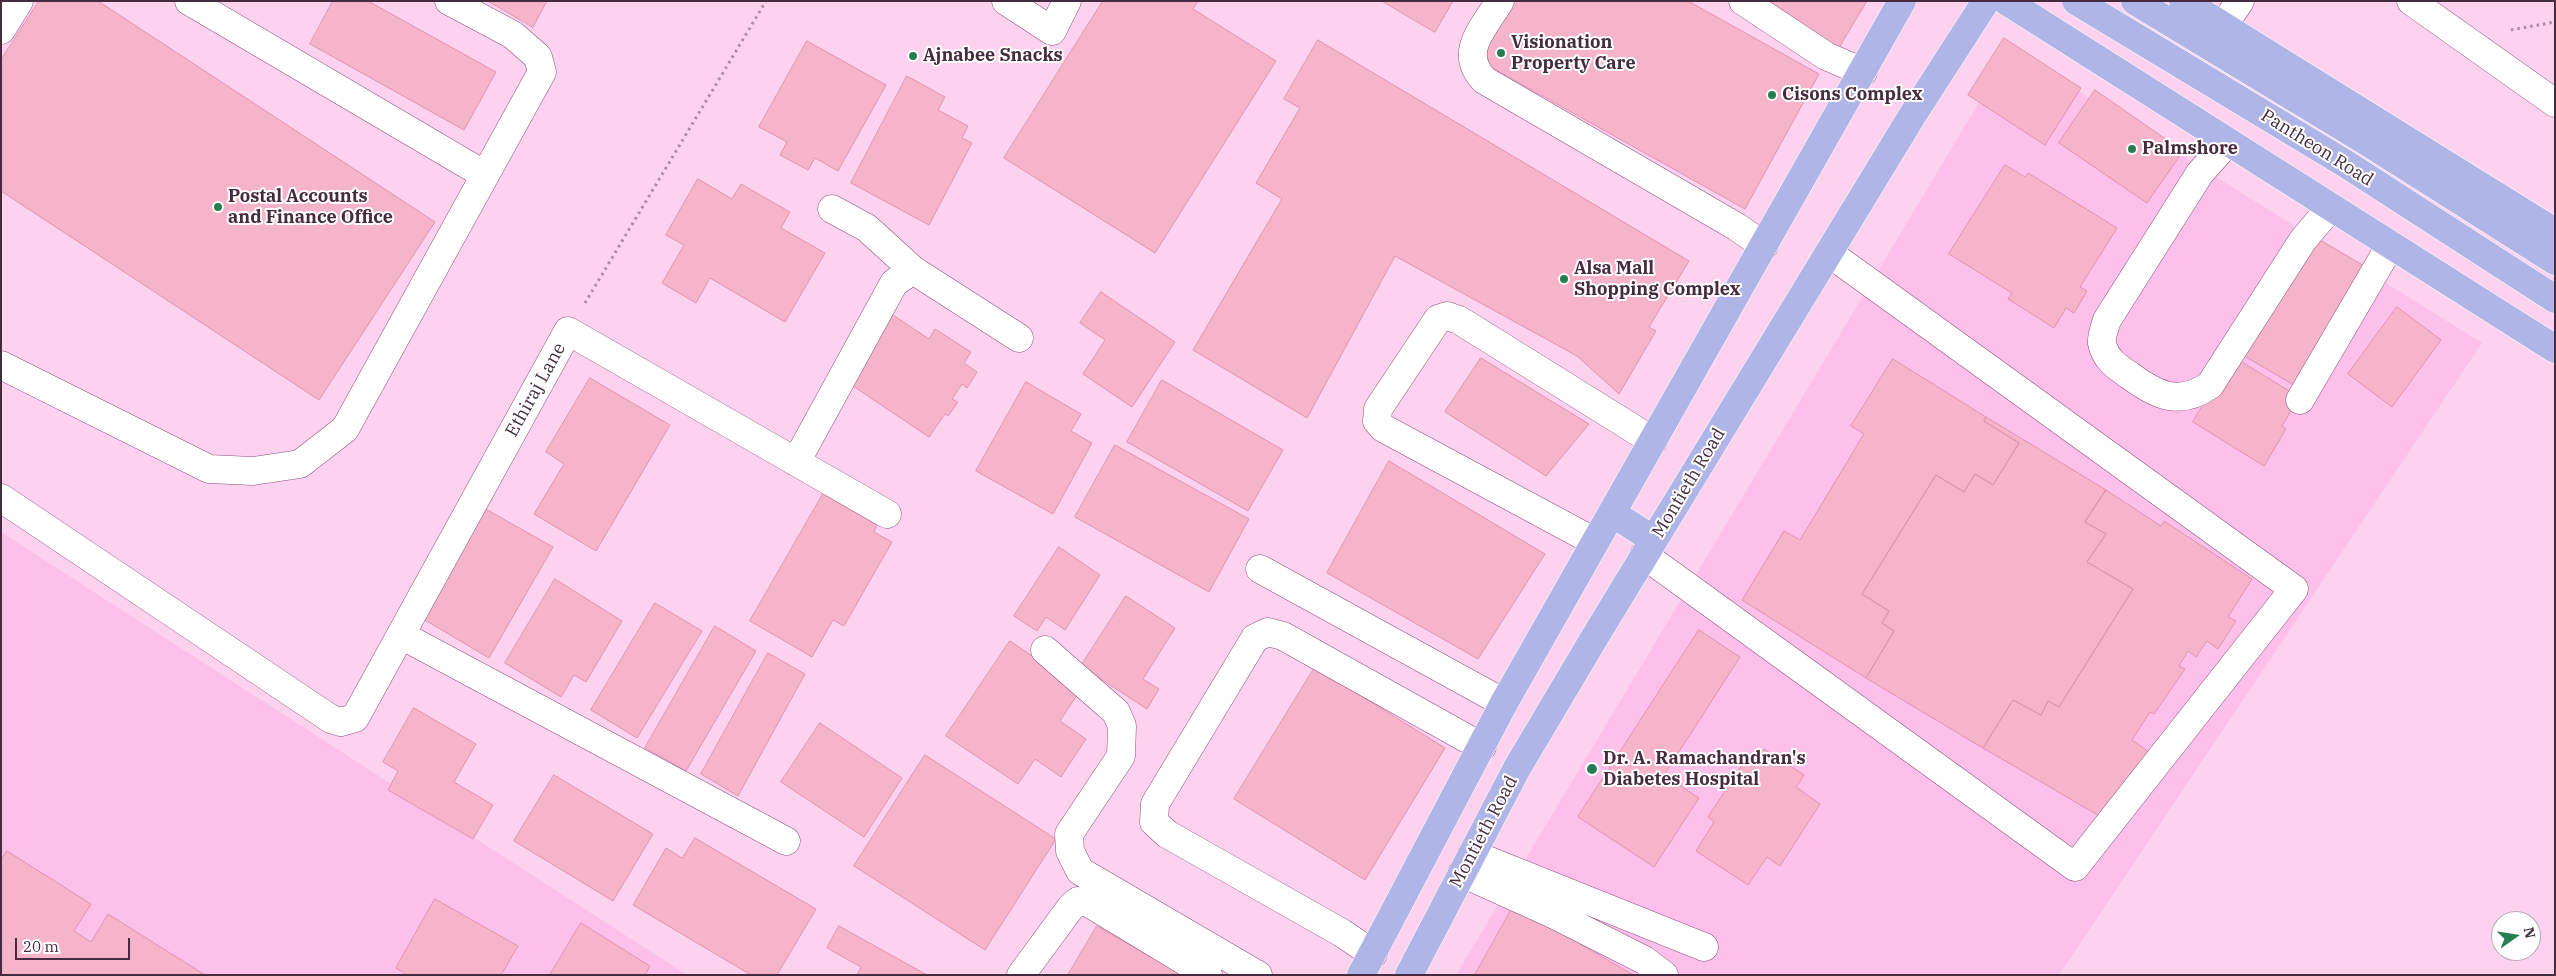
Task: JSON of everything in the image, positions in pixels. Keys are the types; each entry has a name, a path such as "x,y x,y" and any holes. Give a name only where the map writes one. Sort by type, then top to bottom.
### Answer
{"main road":[{"path":"1367,964 1504,703 1902,1"},
{"name":"Montieth Road","path":"1409,975 1517,768 1907,124 1986,1"},
{"path":"2006,1 2227,143 2555,349"},
{"name":"Pantheon Road","path":"2076,1 2346,164 2555,300"},
{"path":"2135,1 2369,143 2555,261"},
{"path":"2183,1 2555,232"},
{"path":"1612,513 1649,548"}],"street":[{"path":"1,30 19,1"},
{"path":"189,1 485,175"},
{"path":"1,365 209,470 253,472 300,464 345,429 542,72 538,57 513,35 449,1"},
{"path":"1006,1 1052,31 1067,1"},
{"path":"1500,1 1473,47 1472,59 1475,70 1484,80 1737,227 1764,246"},
{"path":"1744,1 1826,56 1863,72"},
{"path":"2223,26 2240,1"},
{"path":"2411,1 2555,103"},
{"path":"2227,143 2200,173 2107,320 2102,342 2110,362 2153,393 2179,398 2198,394 2210,385 2303,240 2330,208"},
{"path":"832,209 867,228 913,270 1019,338"},
{"path":"2300,400 2390,246"},
{"path":"1649,548 2075,867 2294,589 1829,253"},
{"path":"796,462 894,283 913,270"},
{"path":"1595,542 1383,428 1377,421 1378,409 1438,319 1447,316 1459,320 1653,442"},
{"name":"Ethiraj Lane","path":"1,498 331,719 341,722 355,718 568,331 887,514"},
{"path":"1260,569 1504,703"},
{"path":"1367,964 1342,933 1167,834 1154,822 1155,804 1255,638 1268,632 1283,636 1482,747"},
{"path":"401,635 786,841"},
{"path":"1045,650 1116,712 1122,726 1121,756 1069,834 1070,851 1080,871 1258,975"},
{"path":"1467,864 1704,947"},
{"path":"1467,864 1553,914 1644,960 1664,975"},
{"path":"1021,975 1071,907 1078,901 1089,903 1208,975"}],"path":[{"path":"568,331 766,1"}],"shaded area":[{"path":"2011,49 2482,343 2059,975 1456,975"},
{"path":"1,532 687,975 1,975"}],"building":[{"name":"Postal Accounts and Finance Office","path":"39,1 98,1 435,222 319,400 1,191 1,60"},
{"path":"333,1 368,1 496,72 464,130 310,44"},
{"path":"488,1 547,1 533,27"},
{"path":"1103,1 1198,1 1193,9 1276,61 1155,253 1004,158"},
{"path":"1382,1 1453,1 1435,32"},
{"path":"1510,1 1688,1 1819,74 1745,209 1478,60"},
{"path":"1755,1 1867,1 1837,51"},
{"path":"2004,38 2081,88 2045,145 1968,95"},
{"path":"1318,40 1689,261 1649,327 1656,331 1619,394 1577,356 1395,256 1307,418 1193,350 1282,199 1256,183 1300,108 1284,99"},
{"path":"807,41 886,85 838,171 815,158 808,170 780,155 787,142 759,127"},
{"path":"907,76 945,97 938,110 968,126 962,138 972,143 929,225 851,183"},
{"path":"2095,90 2183,151 2147,203 2059,143"},
{"path":"2005,165 2025,177 2028,173 2117,228 2080,287 2087,291 2074,313 2066,308 2054,328 2008,299 2012,293 1949,254"},
{"path":"698,179 732,199 741,184 790,212 781,228 825,253 785,322 710,278 696,303 662,283 684,245 666,235"},
{"path":"2310,234 2366,267 2297,387 2241,354"},
{"path":"1101,292 1175,342 1132,407 1083,374 1105,340 1080,323"},
{"path":"2397,307 2441,340 2392,407 2348,374"},
{"path":"893,315 929,339 935,329 971,352 964,363 977,372 967,388 962,384 952,399 958,402 948,416 945,414 929,437 847,382"},
{"path":"2232,356 2299,397 2282,426 2286,429 2264,466 2193,422"},
{"path":"1481,358 1589,424 1546,476 1445,412"},
{"path":"1893,359 1986,417 1984,421 2019,443 1993,485 1975,474 1964,492 1936,475 1862,594 1889,611 1882,623 1894,631 1866,678 1742,600 1784,531 1800,540 1864,434 1851,426"},
{"path":"590,378 670,425 596,551 534,514 564,464 546,452"},
{"path":"1162,380 1283,450 1248,511 1127,442"},
{"path":"1026,382 1081,414 1071,431 1092,443 1053,514 976,471"},
{"path":"1986,417 2106,490 2085,522 2106,534 2087,562 2133,589 2059,707 2048,701 2041,715 2013,700 1983,748 1866,678 1894,631 1882,623 1889,611 1862,594 1936,475 1964,492 1975,474 1993,485 2019,443 1984,421"},
{"path":"1115,445 1249,519 1209,592 1075,517"},
{"path":"1389,461 1545,554 1478,659 1327,573"},
{"path":"2106,490 2161,526 2164,521 2252,579 2228,617 2236,621 2218,649 2207,641 2196,657 2188,651 2179,666 2185,669 2154,714 2150,712 2132,740 2152,754 2121,792 2117,790 2101,817 1983,748 2013,700 2041,715 2048,701 2059,707 2133,589 2087,562 2106,534 2085,522"},
{"path":"823,494 877,525 874,532 892,542 844,626 833,620 812,657 750,621"},
{"path":"484,508 553,547 489,658 420,617"},
{"path":"1059,547 1100,575 1065,630 1046,617 1037,631 1014,616"},
{"path":"555,579 622,621 586,682 574,675 561,697 505,663"},
{"path":"1126,596 1175,628 1143,679 1159,689 1147,709 1081,666"},
{"path":"655,603 702,631 637,738 591,710"},
{"path":"715,626 756,651 686,771 645,748"},
{"path":"1699,630 1740,657 1664,775 1699,798 1654,867 1578,817"},
{"path":"1010,641 1081,689 1060,721 1086,739 1061,777 1035,759 1018,784 946,736"},
{"path":"768,653 805,674 738,796 701,774"},
{"path":"1315,667 1445,748 1365,880 1234,799"},
{"path":"414,708 476,744 454,782 493,805 473,839 388,790 398,771 383,762"},
{"path":"820,723 902,778 864,837 781,782"},
{"path":"1764,749 1804,775 1796,787 1820,804 1780,866 1767,857 1748,885 1696,851 1714,822 1708,817 1748,756 1756,761"},
{"path":"925,755 1056,839 985,950 854,866"},
{"path":"554,775 653,834 613,901 514,841"},
{"path":"695,838 816,909 777,975 751,975 633,905 666,848 682,858"},
{"path":"7,851 91,904 74,931 91,942 108,914 205,975 1,975 1,860"},
{"path":"435,899 518,946 501,975 407,975 396,968"},
{"path":"1514,905 1633,975 1475,975"},
{"path":"581,923 650,966 645,975 550,975"},
{"path":"839,926 927,975 857,975 861,967 827,948"},
{"path":"1097,926 1182,975 1068,975"}],"place":[{"name":"Visionation Property Care","path":"1501,53"},
{"name":"Ajnabee Snacks","path":"913,56"},
{"name":"Cisons Complex","path":"1772,95"},
{"name":"Palmshore","path":"2132,149"},
{"name":"Postal Accounts and Finance Office","path":"218,207"},
{"name":"Alsa Mall Shopping Complex","path":"1564,279"},
{"name":"Dr. A. Ramachandran's Diabetes Hospital","path":"1592,769"}]}
